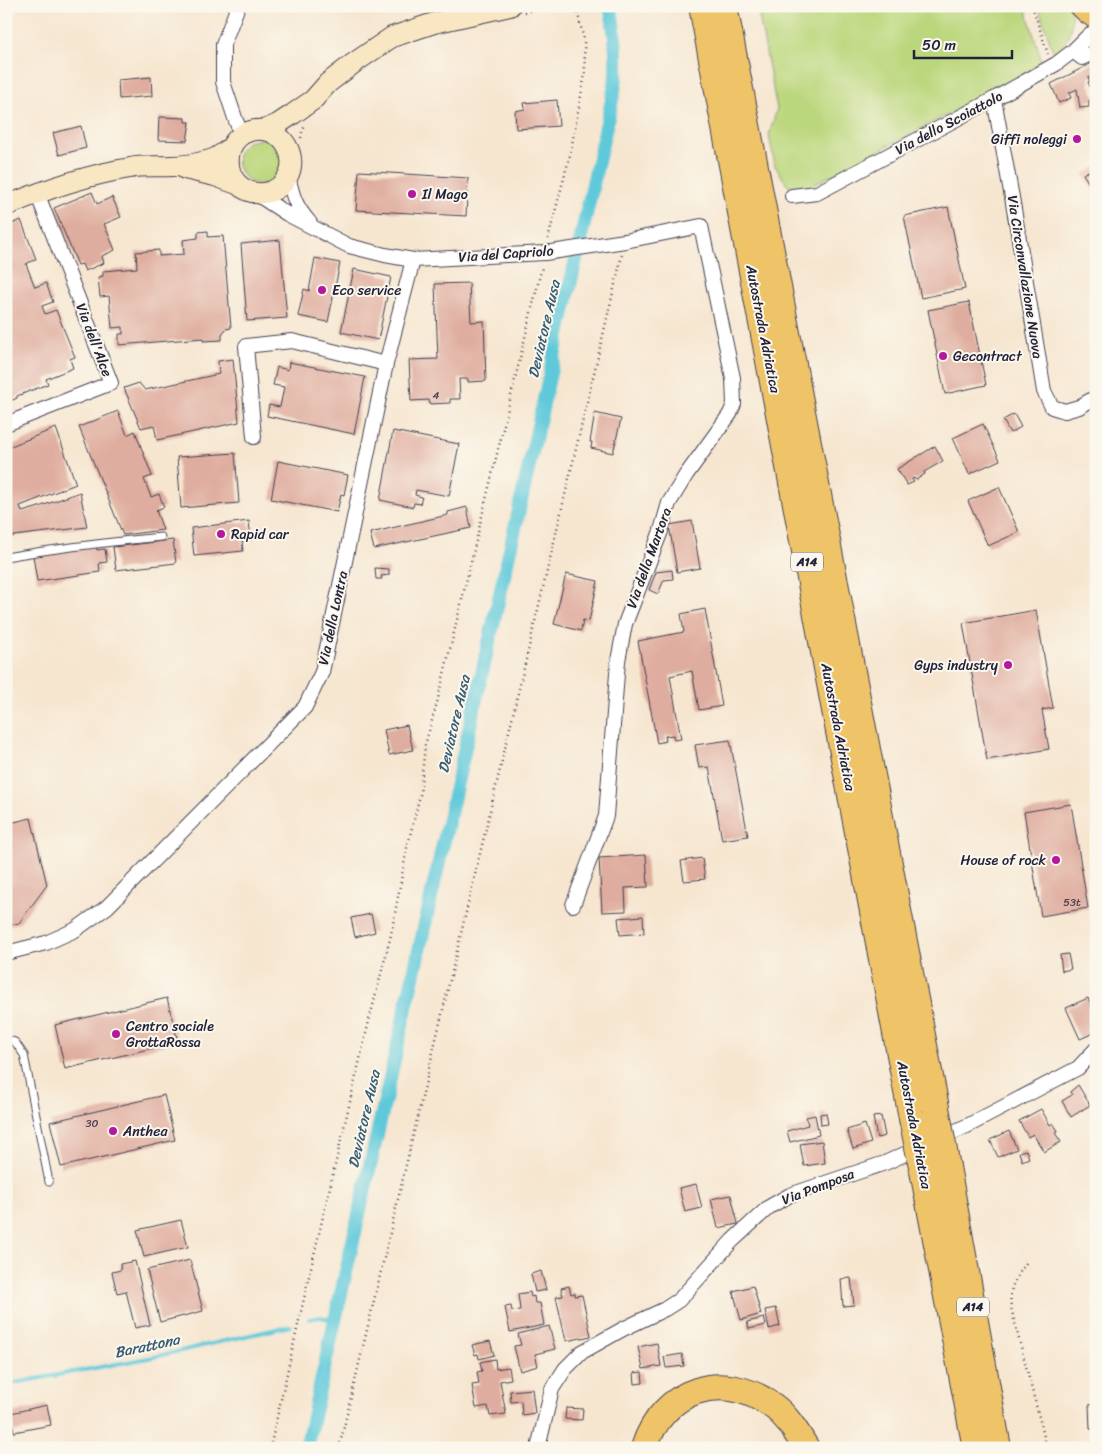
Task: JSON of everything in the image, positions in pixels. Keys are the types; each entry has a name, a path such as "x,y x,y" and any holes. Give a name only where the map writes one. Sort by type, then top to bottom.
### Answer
{"highway":[{"name":"Autostrada Adriatica","path":"702,6 924,1113 947,1167 998,1448"},
{"name":"Autostrada Adriatica","path":"724,6 924,1113 924,1176 976,1448"},
{"path":"644,1448 653,1425 671,1405 694,1391 721,1388 735,1389 751,1394 775,1407 786,1419 806,1448"},
{"path":"751,1394 777,1421 788,1448"}],"main road":[{"path":"1081,6 1096,18"}],"street":[{"path":"237,184 231,176 228,166 228,156 236,141 236,121 223,82 223,45 238,6"},
{"path":"264,130 278,124 313,100 347,68 392,37 434,24 514,9"},
{"name":"Via dello Scoiattolo","path":"792,196 817,194 994,99 1056,64 1096,31"},
{"path":"1073,51 1082,58 1096,51"},
{"name":"Via Circonvallazione Nuova","path":"994,99 1014,203 1044,392 1052,407 1065,411 1079,407 1096,397"},
{"path":"173,166 215,176 237,184 246,190 265,192 274,189 282,183 289,166 293,139 300,122 313,100"},
{"path":"6,206 37,193 85,178 132,167 173,166 208,161 254,130 264,130 282,138 288,147 289,166"},
{"name":"Via del Capriolo","path":"289,166 294,200 300,211 314,227"},
{"name":"Via del Capriolo","path":"255,192 287,214 349,246 413,260 549,252 626,241 701,226"},
{"name":"Via dell'Alce","path":"6,424 111,383 37,193"},
{"name":"Via della Martora","path":"573,905 606,816 618,661 625,624 661,531 669,503 686,475 730,414 734,404 733,378 701,226"},
{"name":"Via della Lontra","path":"6,953 46,943 75,930 107,907 305,707 322,672 386,364 413,260"},
{"path":"254,437 246,346 292,341 386,364"},
{"name":"Via Pomposa","path":"538,1448 552,1389 565,1369 582,1352 679,1300 732,1242 769,1207 790,1195 885,1163 969,1125 1078,1068 1093,1052"}],"lane":[{"path":"6,558 36,552 161,537"},
{"path":"6,1039 15,1042 24,1054 49,1182"},
{"path":"1093,1052 1096,1069"}],"path":[{"path":"514,9 554,6"},
{"path":"270,1448 369,1021 391,935 407,848 420,795 425,745 438,703 549,252 551,224 570,155 586,74 584,40 576,6"},
{"path":"1032,6 1047,54"},
{"path":"339,1448 626,241"},
{"path":"1026,1263 1013,1282 1010,1294 1011,1308 1047,1448"}],"green space":[{"path":"757,6 1025,6 1043,65 805,189 788,186 775,166 769,135 777,109"},
{"path":"1038,6 1069,6 1071,12 1070,32 1064,44 1055,52 1053,51"},
{"path":"266,138 284,156 280,175 270,182 258,184 242,174 237,162 238,155 247,142"}],"building":[{"path":"1096,61 1096,74 1088,78 1090,81 1088,82 1096,99 1089,101 1089,107 1080,108 1077,89 1069,93 1071,98 1059,103 1051,84"},
{"path":"151,77 152,96 119,99 118,80"},
{"path":"557,100 559,126 516,129 515,111 525,109 524,103"},
{"path":"159,117 185,118 185,122 190,122 187,141 158,140"},
{"path":"81,126 86,148 59,155 53,133"},
{"path":"1096,167 1096,195 1083,174"},
{"name":"Il Mago","path":"359,171 468,178 466,216 356,210"},
{"path":"92,192 97,204 112,197 121,217 104,224 115,250 102,256 104,263 85,271 82,264 78,265 54,208"},
{"path":"948,207 965,289 921,298 904,216"},
{"path":"21,220 36,259 26,264 35,287 46,283 53,302 42,306 45,314 56,310 75,357 70,359 73,368 46,379 48,384 17,396 17,398 6,403 6,226"},
{"path":"208,231 208,237 223,236 231,328 226,329 222,334 222,340 203,341 203,338 119,345 119,334 123,334 123,327 112,328 109,296 100,297 98,277 103,276 103,271 137,268 136,252 159,250 159,256 184,254 183,240 198,238 198,232"},
{"path":"280,240 287,318 247,321 241,244"},
{"name":"Eco service","path":"315,258 340,263 328,322 298,316 304,289 309,291"},
{"path":"354,269 391,277 378,340 341,332"},
{"path":"469,283 471,322 484,321 486,381 468,382 468,379 459,379 460,399 450,399 450,403 430,404 429,400 411,401 409,360 438,359 435,284"},
{"path":"969,302 986,385 945,394 928,310"},
{"path":"233,359 239,422 157,440 154,425 141,428 124,388 139,383 145,390 219,374 218,361"},
{"path":"289,362 365,377 354,434 267,416 269,405 280,407 284,387 273,385 277,367 288,370"},
{"path":"118,411 127,435 135,431 152,476 144,479 151,497 159,494 164,507 156,510 163,530 123,535 79,427"},
{"path":"595,413 621,419 613,453 591,448 592,442 590,442"},
{"path":"1014,414 1021,427 1010,433 1003,420"},
{"path":"983,424 1000,460 969,474 953,438"},
{"path":"56,428 76,484 20,506 22,512 80,492 87,527 6,537 6,448"},
{"path":"393,431 459,444 449,496 416,490 415,495 422,497 420,504 414,503 413,507 380,500"},
{"path":"935,446 943,461 924,472 925,474 916,480 912,479 914,482 907,485 897,469"},
{"path":"235,453 239,503 181,508 177,457"},
{"path":"278,461 348,475 344,495 341,494 337,512 271,499"},
{"path":"999,487 1019,532 988,546 968,501"},
{"path":"467,507 471,528 374,549 370,533 448,515 448,512"},
{"name":"Rapid car","path":"249,521 251,540 242,541 243,551 194,556 191,528"},
{"path":"692,521 700,568 677,572 669,525"},
{"path":"173,540 176,563 116,570 113,547"},
{"path":"96,546 97,550 105,549 107,562 99,563 100,572 37,581 33,556"},
{"path":"375,568 389,569 389,575 381,576 382,579 376,579"},
{"path":"672,570 673,579 664,580 658,594 649,590 656,572"},
{"path":"566,574 598,581 589,621 583,620 581,631 554,624"},
{"path":"705,609 722,706 699,710 692,671 670,676 681,739 674,740 673,735 665,736 666,741 657,743 638,641 684,632 681,614"},
{"name":"Gyps industry","path":"1036,610 1053,708 1042,710 1049,749 987,760 963,623"},
{"path":"407,725 413,750 389,755 384,730"},
{"path":"730,740 748,836 722,840 709,767 699,768 695,745"},
{"name":"House of rock","path":"1071,804 1088,908 1041,916 1024,812"},
{"path":"31,818 47,885 19,923 6,926 6,824"},
{"path":"646,855 648,887 625,888 626,911 602,912 599,858"},
{"path":"702,858 705,879 684,881 681,861"},
{"path":"371,914 375,932 355,937 351,918"},
{"path":"643,916 644,933 620,935 618,918"},
{"path":"1068,954 1071,969 1062,971 1060,955"},
{"name":"Centro sociale GrottaRossa","path":"167,998 178,1042 65,1069 55,1025"},
{"path":"1088,998 1096,1015 1096,1032 1080,1039 1066,1008"},
{"path":"1078,1085 1090,1105 1071,1117 1062,1101 1072,1095 1070,1092"},
{"name":"Anthea","path":"164,1095 175,1140 61,1167 50,1122"},
{"path":"1041,1109 1050,1125 1053,1123 1058,1131 1055,1133 1061,1142 1044,1152 1033,1134 1028,1137 1019,1121"},
{"path":"826,1113 828,1124 821,1125 820,1114"},
{"path":"815,1115 819,1135 790,1142 787,1131 808,1125 806,1117"},
{"path":"881,1116 885,1136 877,1138 873,1117"},
{"path":"865,1124 871,1143 853,1149 847,1130"},
{"path":"1009,1131 1017,1149 998,1157 990,1140"},
{"path":"822,1141 825,1163 804,1166 800,1144"},
{"path":"1026,1150 1029,1158 1022,1161 1019,1152"},
{"path":"696,1184 702,1208 685,1212 679,1188"},
{"path":"731,1195 738,1224 718,1228 711,1199"},
{"path":"181,1220 188,1247 144,1257 137,1230"},
{"path":"190,1260 203,1311 160,1322 147,1270"},
{"path":"135,1261 150,1325 135,1328 126,1291 117,1293 112,1272 121,1270 120,1264"},
{"path":"541,1271 546,1290 535,1292 531,1274"},
{"path":"851,1278 854,1305 843,1306 841,1279"},
{"path":"569,1286 571,1294 575,1293 575,1296 582,1295 591,1336 566,1341 556,1297 563,1296 561,1288"},
{"path":"753,1286 761,1314 741,1320 733,1291"},
{"path":"530,1292 531,1297 534,1296 535,1303 540,1303 544,1325 510,1332 505,1307 511,1306 512,1311 520,1310 518,1294"},
{"path":"776,1308 780,1326 769,1329 765,1310"},
{"path":"764,1318 766,1325 749,1329 747,1322"},
{"path":"549,1326 555,1349 535,1354 538,1366 520,1371 514,1346 521,1345 518,1334"},
{"path":"490,1341 494,1355 479,1359 478,1354 475,1355 472,1345"},
{"path":"657,1343 661,1366 643,1369 638,1347"},
{"path":"682,1354 684,1366 666,1368 664,1357"},
{"path":"495,1359 496,1369 509,1367 511,1379 500,1381 506,1414 490,1416 488,1406 476,1408 472,1385 479,1384 477,1372 482,1371 480,1362"},
{"path":"642,1372 643,1383 635,1384 634,1373"},
{"path":"532,1389 535,1413 522,1415 521,1401 511,1402 510,1391"},
{"path":"1096,1404 1096,1429 1090,1429 1089,1405"},
{"path":"47,1405 51,1425 14,1432 11,1413"},
{"path":"566,1408 583,1409 582,1420 565,1419"}],"waterway":[{"name":"Deviatore Ausa","path":"306,1448 613,97 616,58 610,6"},
{"name":"Barattona","path":"309,1319 320,1317 335,1320"},
{"name":"Barattona","path":"9,1384 154,1357 290,1326"}],"place":[{"name":"Giffi noleggi","path":"1077,139"},
{"name":"Il Mago","path":"412,194"},
{"name":"Eco service","path":"322,290"},
{"name":"Gecontract","path":"943,356"},
{"name":"Rapid car","path":"221,534"},
{"name":"Gyps industry","path":"1008,665"},
{"name":"House of rock","path":"1056,860"},
{"name":"Centro sociale GrottaRossa","path":"116,1034"},
{"name":"Anthea","path":"113,1131"}]}
